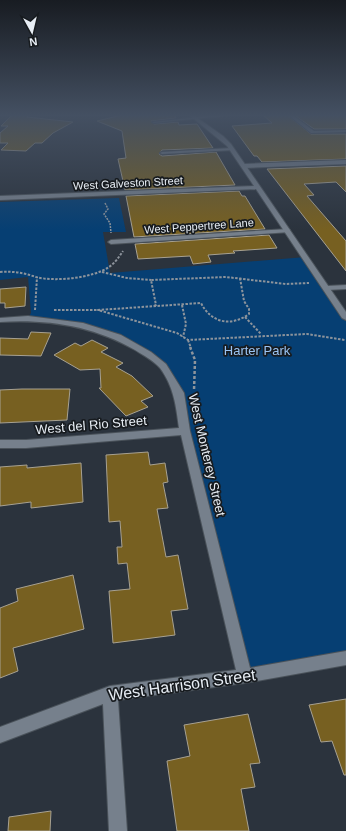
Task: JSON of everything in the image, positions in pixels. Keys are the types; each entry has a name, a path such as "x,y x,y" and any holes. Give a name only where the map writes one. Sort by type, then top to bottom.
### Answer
{"street":[{"path":"162,153 167,153"},
{"path":"234,153 346,318"},
{"path":"244,166 346,162"},
{"name":"West Galveston Street","path":"0,198 258,187"},
{"name":"West Peppertree Lane","path":"111,242 288,231"},
{"path":"327,288 346,287"},
{"name":"West Monterey Street","path":"0,320 28,318 80,325 118,337 148,354 163,366 179,393 185,431 245,676"},
{"name":"West del Rio Street","path":"0,444 26,444 185,431"},
{"name":"West Harrison Street","path":"0,735 110,694 245,676 346,658"},
{"path":"110,694 118,831"}],"path":[{"path":"0,272 28,273 37,277 86,276 101,272 116,263 123,251 112,250 111,228 104,214 108,209 102,199"},
{"path":"101,272 127,278 151,280 209,276 240,278 286,284 309,283"},
{"path":"37,277 35,310 43,310"},
{"path":"50,310 98,310 201,303 209,316 217,320 241,319 248,314 249,309 244,301 240,278"},
{"path":"98,310 156,305 151,280"},
{"path":"182,305 186,324 183,337"},
{"path":"98,310 158,326 177,333 188,340 261,335 307,334 328,339 345,340"},
{"path":"245,317 261,335"},
{"path":"188,340 195,360 194,391"}],"green space":[{"name":"Harter Park","path":"119,198 126,232 103,232 110,273 306,257 346,318 346,658 245,676 171,379 148,354 80,325 28,318 31,313 28,277 0,280 0,202"}],"building":[{"path":"125,153 160,153 159,154 162,156 216,153 235,185 125,190 118,159 126,158"},
{"path":"252,153 346,153 346,159 262,162 257,156 254,156"},
{"path":"346,166 346,192 336,182 304,184 314,195 307,196 346,241 346,271 267,169"},
{"path":"239,191 242,196 245,196 265,229 134,237 126,196"},
{"path":"269,235 277,248 233,251 235,253 208,255 211,262 193,264 190,256 138,259 135,244"},
{"path":"26,287 25,306 5,308 5,303 0,303 0,289"},
{"path":"31,332 51,333 41,356 0,355 0,338 28,339"},
{"path":"92,340 108,348 101,352 123,363 116,367 132,376 153,396 141,401 148,407 126,416 99,388 101,388 100,369 80,370 54,355 75,343 81,346"},
{"path":"70,389 67,420 0,423 0,390"},
{"path":"148,452 150,465 165,463 168,482 163,483 168,508 157,509 166,557 178,555 188,609 171,611 175,635 113,643 109,591 130,589 127,563 118,564 117,547 122,547 120,521 109,522 106,455"},
{"path":"81,463 83,502 31,508 31,502 0,506 0,467 27,465 27,468"},
{"path":"73,575 84,629 13,648 18,671 0,678 0,608 18,601 16,589"},
{"path":"346,699 346,775 344,775 332,741 321,742 309,705"},
{"path":"248,714 260,763 250,764 255,787 241,789 249,831 177,831 167,761 190,756 184,725"},
{"path":"51,811 50,831 8,831 9,817"}]}
